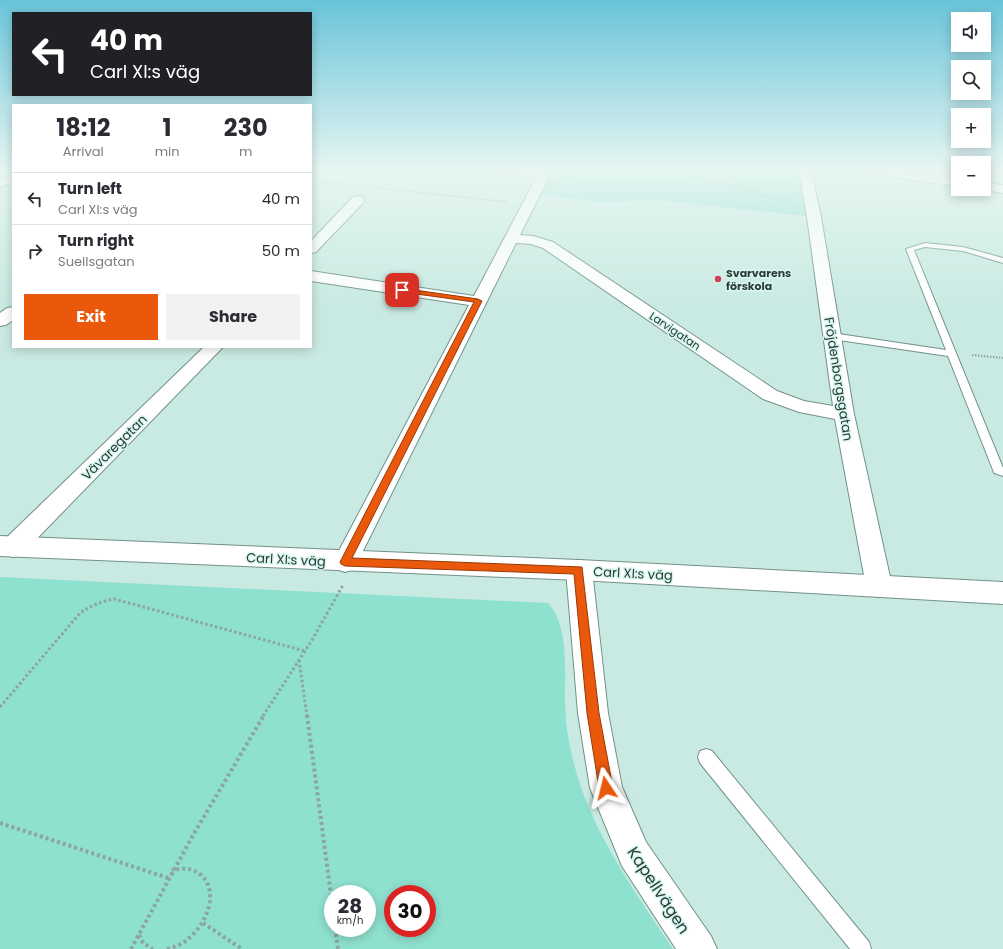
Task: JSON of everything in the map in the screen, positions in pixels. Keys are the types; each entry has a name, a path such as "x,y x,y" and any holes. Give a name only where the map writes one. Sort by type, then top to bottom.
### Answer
{"street":[{"path":"312,248 343,215"},
{"path":"344,573 478,301 523,215"},
{"name":"Fröjdenborgsgatan","path":"814,215 844,414 878,586"},
{"name":"Larvigatan","path":"512,238 533,240 548,245 770,395 813,411 844,414"},
{"path":"312,276 478,301"},
{"path":"0,321 12,313"},
{"name":"Vävaregatan","path":"7,546 213,348"},
{"name":"Carl XI:s väg","path":"7,546 344,573 579,570 1003,593"},
{"name":"Kapellvägen","path":"579,570 593,713 606,788 634,854 698,949"}],"lane":[{"path":"1003,261 984,254 962,249 925,245 910,249 998,470 1003,472"},
{"path":"832,336 952,354"},
{"path":"706,757 862,949"}],"path":[{"path":"952,354 1003,358"},
{"path":"131,949 172,871 257,727 327,615 344,573"},
{"path":"0,706 80,614 89,606 102,601 114,599 305,651"},
{"path":"299,660 330,885"},
{"path":"0,823 168,878"},
{"path":"167,949 189,939 203,923 210,905 210,888 203,875 191,868 172,871"},
{"path":"203,923 242,949"},
{"path":"138,934 143,943 153,949"},
{"path":"336,937 338,949"}],"green space":[{"path":"798,215 814,215 814,217"},
{"path":"0,577 548,603 557,617 563,638 565,659 566,726 578,778 599,830 612,854 673,949 0,949"}],"place":[{"name":"Svarvarens förskola","path":"718,279"}],"route":[{"path":"402,290 478,301 345,562 579,570 593,713 606,788"}]}
